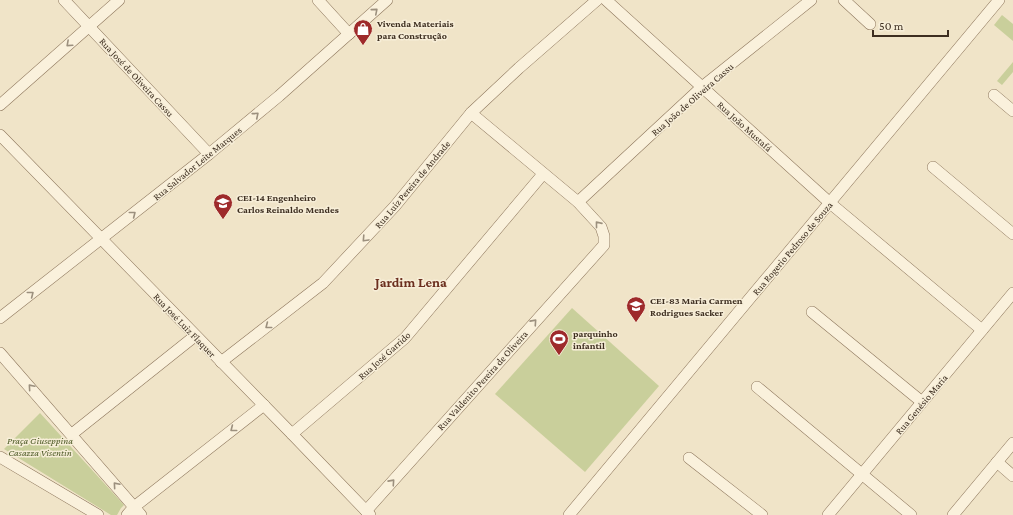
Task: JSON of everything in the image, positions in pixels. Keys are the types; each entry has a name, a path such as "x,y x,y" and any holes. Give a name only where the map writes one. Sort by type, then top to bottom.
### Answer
{"street":[{"name":"Rua José de Oliveira Cassu","path":"64,0 209,154"},
{"path":"0,105 119,0"},
{"path":"318,0 349,34"},
{"name":"Rua Salvador Leite Marques","path":"0,318 209,154 279,96 388,0"},
{"name":"Rua Luiz Pereira de Andrade","path":"221,362 323,284 395,206 471,113 519,68 597,0"},
{"name":"Rua João Mustafá","path":"606,0 830,203 982,330"},
{"name":"Rua João de Oliveira Cassu","path":"578,202 702,87 811,0"},
{"path":"844,0 870,24"},
{"name":"Rua Rogerio Pedroso de Souza","path":"569,515 999,0"},
{"path":"994,95 1013,111"},
{"path":"471,113 578,202"},
{"name":"Rua José Luiz Flaquer","path":"0,135 368,513"},
{"path":"933,167 1013,234"},
{"name":"Rua José Garrido","path":"292,434 405,338 543,174"},
{"name":"Rua Valdenito Pereira de Oliveira","path":"368,513 604,245 604,236 601,227 578,202"},
{"name":"Rua Genésio Maria","path":"828,515 1013,293"},
{"path":"812,312 922,402"},
{"path":"72,434 195,336"},
{"path":"0,353 72,434 134,513 264,405"},
{"path":"757,387 911,515"},
{"path":"953,515 1013,443"},
{"path":"0,457 98,515"},
{"path":"689,458 762,515"},
{"path":"997,462 1013,476"}],"green space":[{"path":"1002,15 1013,24 1013,41 994,25"},
{"path":"1013,62 1013,72 1002,85 997,81"},
{"path":"572,308 659,386 585,472 495,394"},
{"name":"Praça Giuseppina Casazza Visentin","path":"40,413 124,505 117,515 111,515 4,449"}],"place":[{"name":"Vivenda Materiais para Construção","path":"363,46"},
{"name":"CEI-14 Engenheiro Carlos Reinaldo Mendes","path":"223,220"},
{"name":"CEI-83 Maria Carmen Rodrigues Sacker","path":"636,323"},
{"name":"parquinho infantil","path":"559,356"}],"district":[{"name":"Jardim Lena","path":"411,282"}]}
